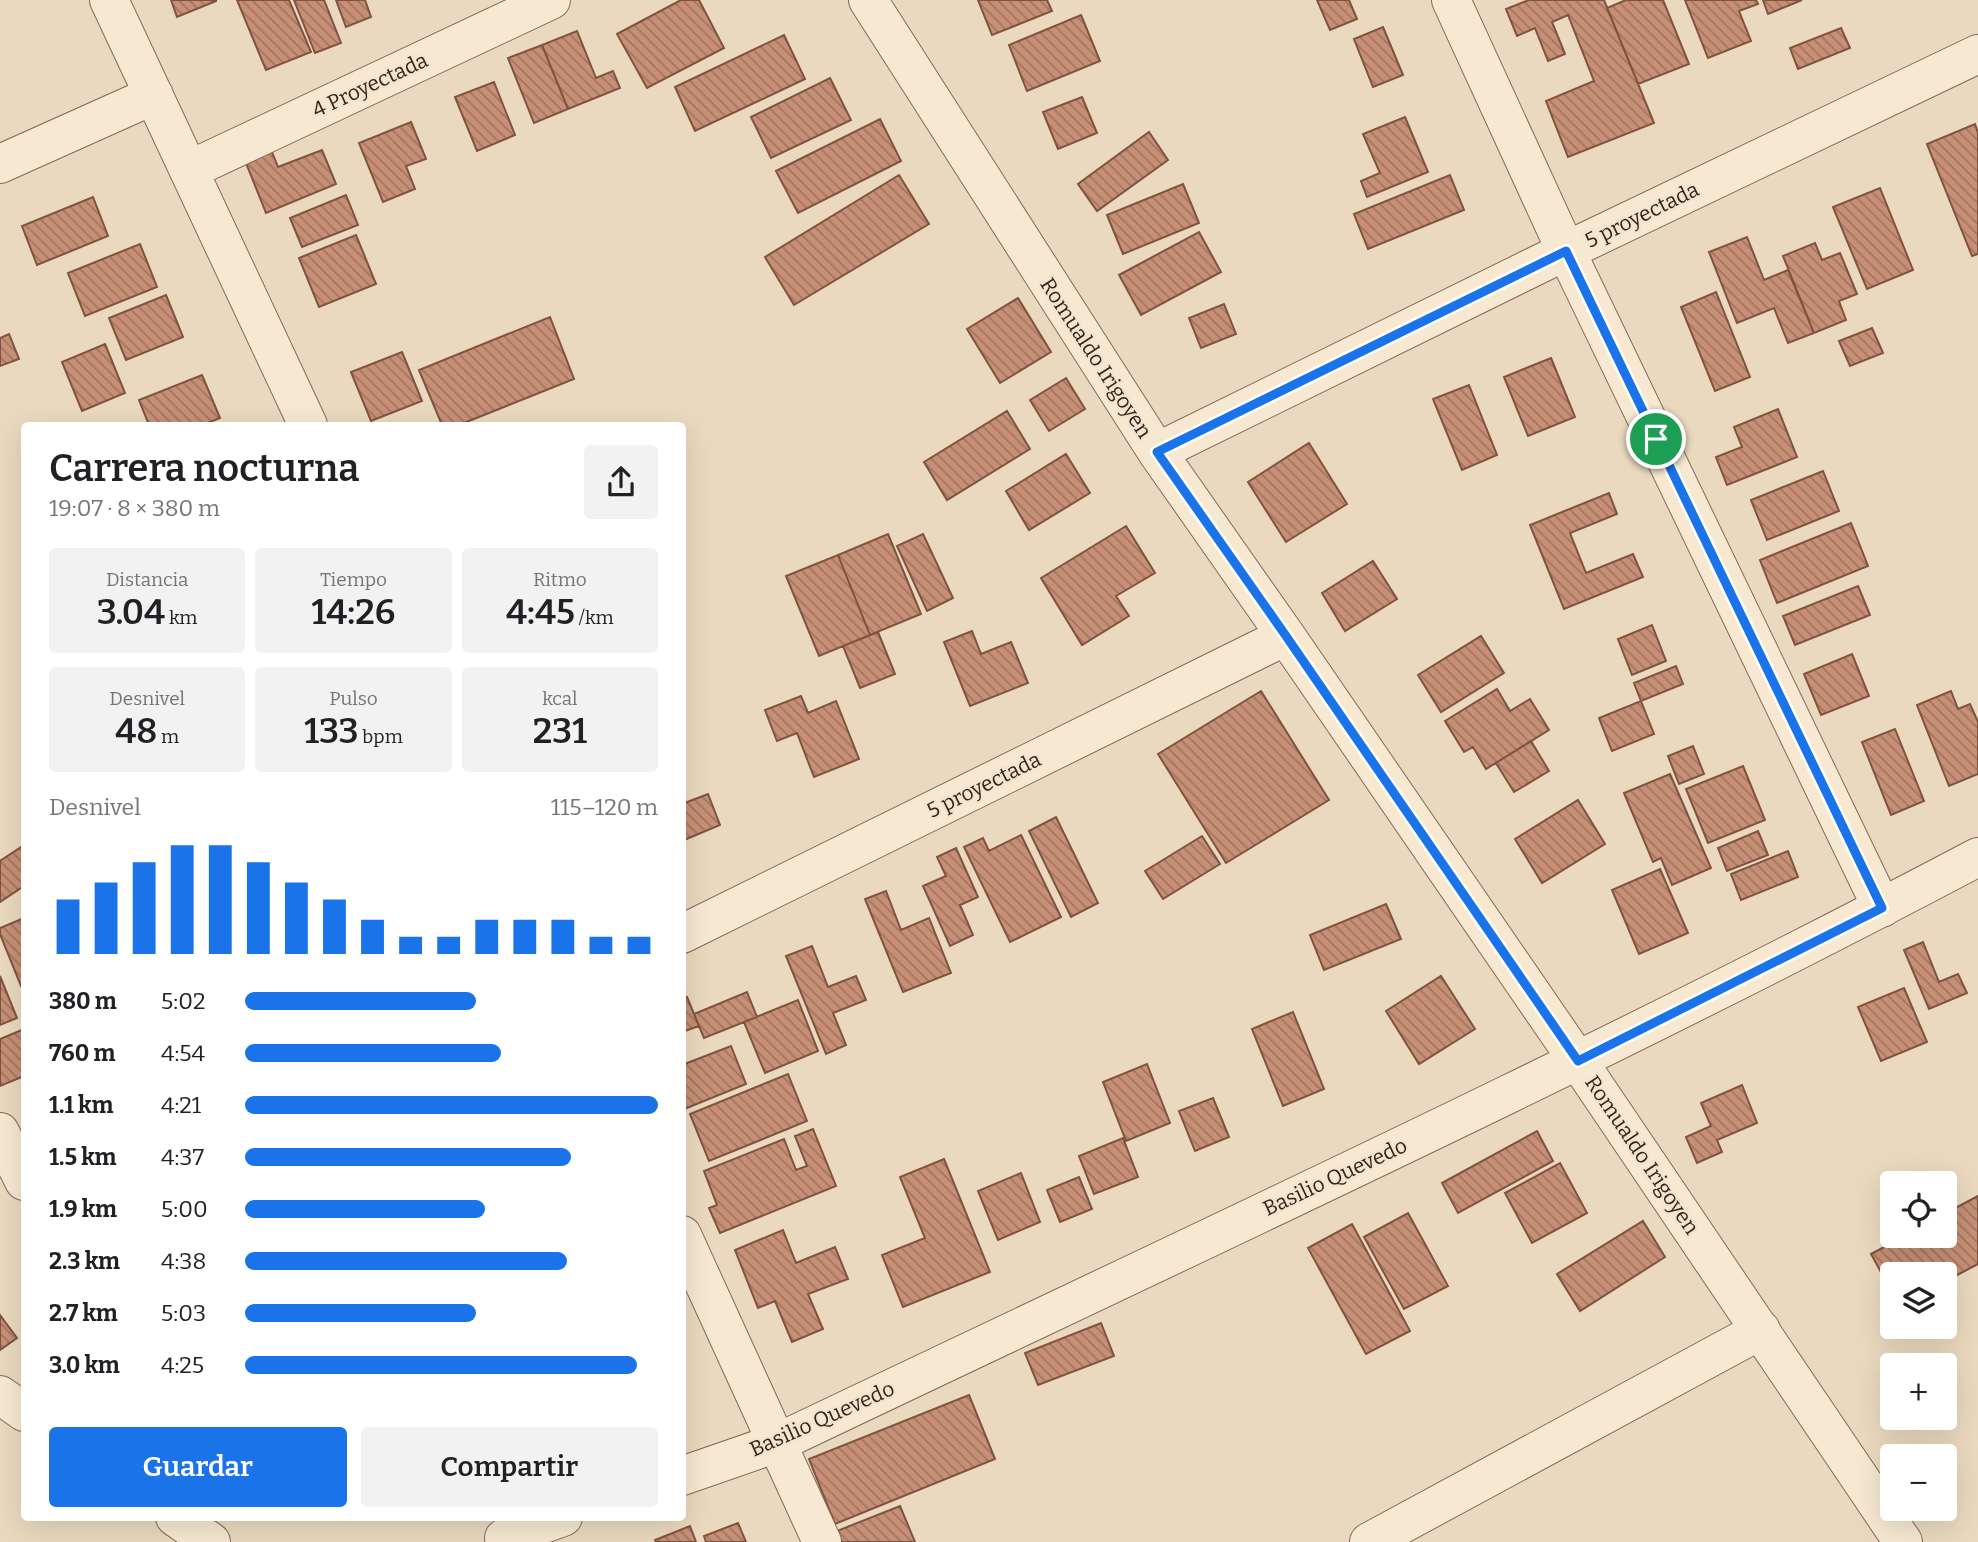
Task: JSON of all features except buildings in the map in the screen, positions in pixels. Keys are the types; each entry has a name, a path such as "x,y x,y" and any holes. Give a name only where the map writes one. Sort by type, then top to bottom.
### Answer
{"street":[{"path":"110,0 307,422"},
{"name":"4 Proyectada","path":"189,170 551,0"},
{"name":"Romualdo Irigoyen","path":"868,0 1157,452 1578,1061 1903,1542"},
{"path":"1451,0 1566,251 1882,908"},
{"name":"5 proyectada","path":"1157,452 1566,251 1978,54"},
{"path":"0,164 154,95"},
{"name":"5 proyectada","path":"686,932 1286,636"},
{"name":"Basilio Quevedo","path":"686,1475 777,1443 1578,1061 1978,857"},
{"path":"0,1132 21,1175"},
{"path":"686,1244 822,1542"},
{"path":"1369,1542 1761,1329"},
{"path":"0,1395 21,1410"},
{"path":"181,1521 211,1542"},
{"path":"504,1538 552,1521"}],"route":[{"path":"1566,251 1656,439 1882,908 1578,1061 1157,452 1566,251"}]}
